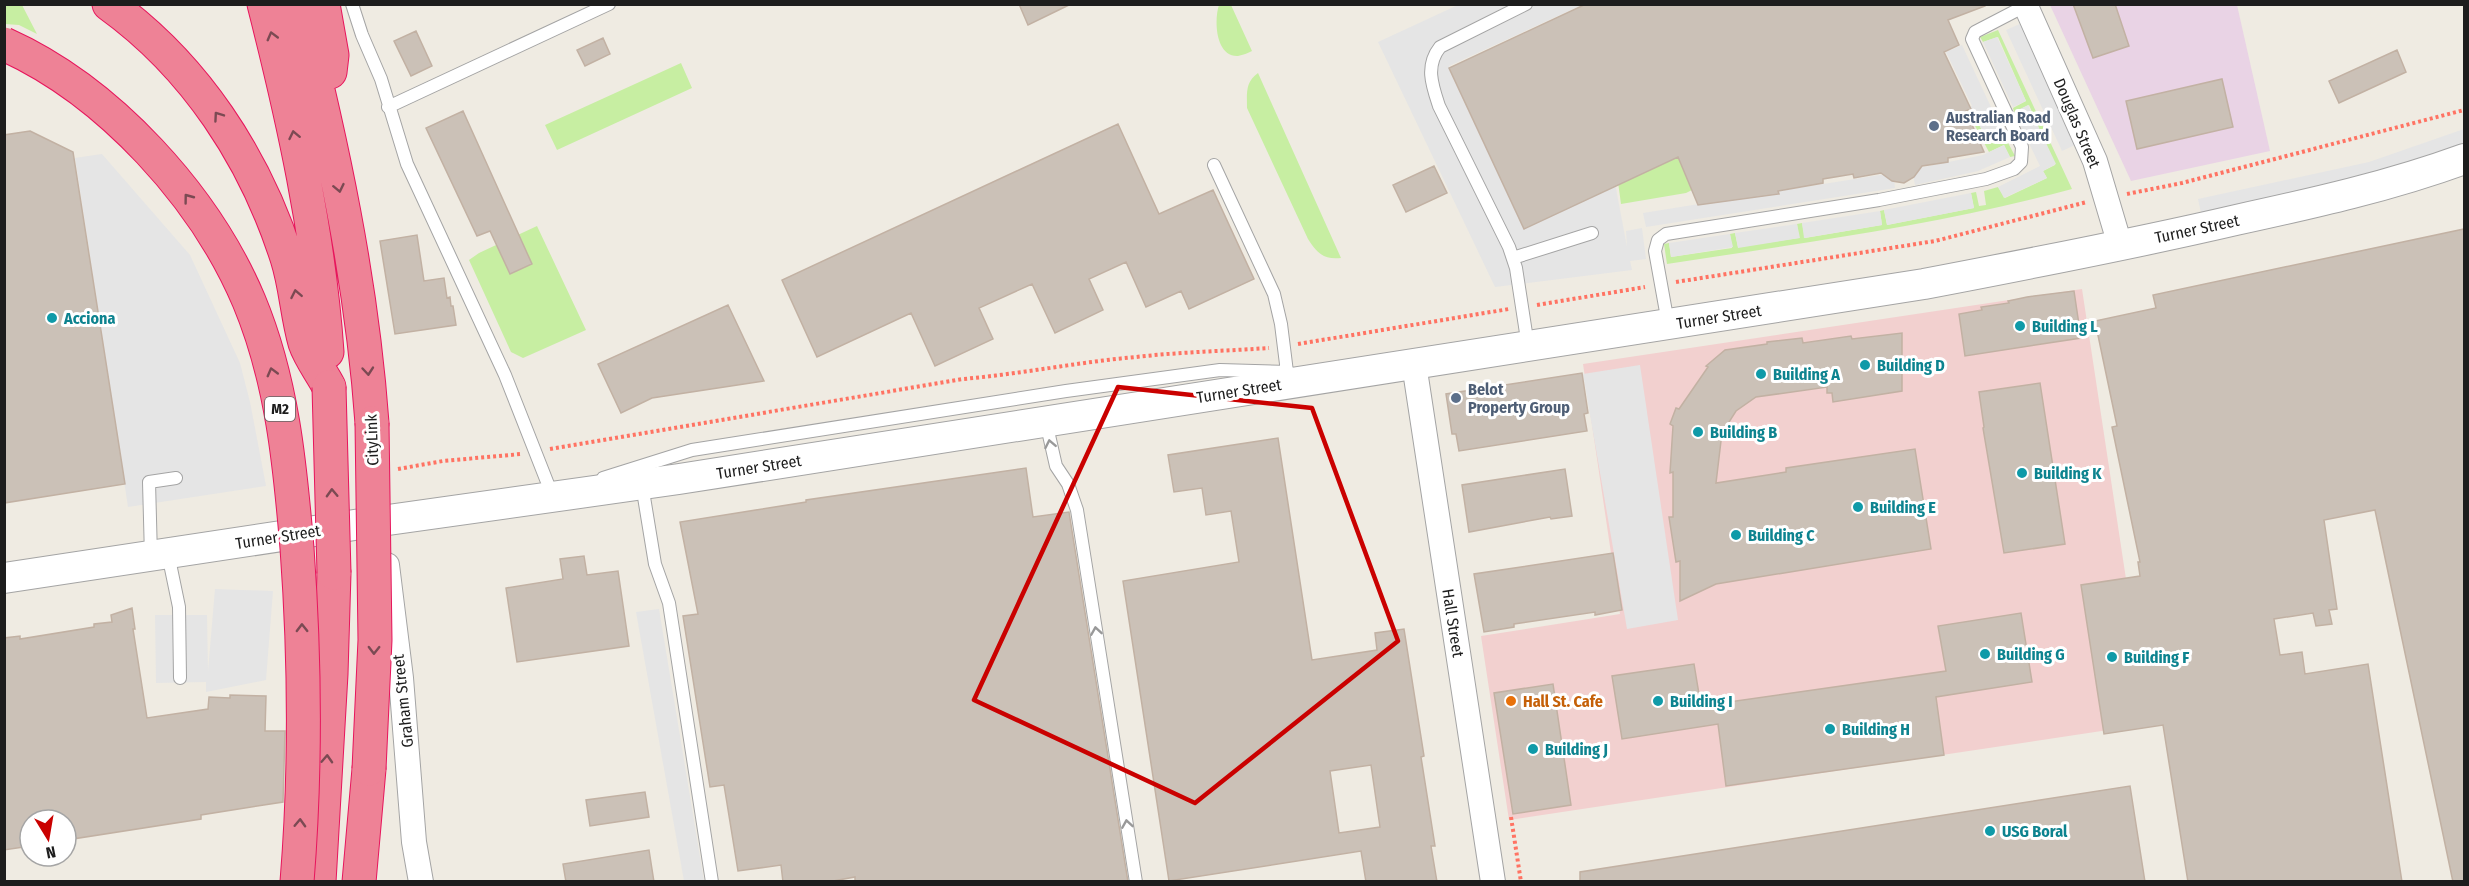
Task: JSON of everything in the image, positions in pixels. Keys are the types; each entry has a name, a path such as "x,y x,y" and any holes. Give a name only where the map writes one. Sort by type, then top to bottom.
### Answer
{"highway":[{"path":"109,4 132,21 172,59 202,94 231,135 270,210 292,272 306,345 329,387"},
{"path":"264,4 280,67 310,213 326,339 333,595 320,882"},
{"path":"297,4 322,59"},
{"path":"322,59 323,4"},
{"name":"M2","path":"4,44 62,78 122,123 177,182 201,216 236,275 261,336 273,374 286,445 300,586 303,747 297,882"},
{"name":"CityLink","path":"322,59 327,130 359,299 372,423 375,535 374,689 359,882"}],"street":[{"name":"Douglas Street","path":"2025,5 2095,161 2120,245"},
{"name":"Turner Street","path":"4,578 381,521 642,485 1924,284 2120,245 2336,198 2415,177 2464,159"},
{"name":"Hall Street","path":"1414,364 1493,882"},
{"name":"Graham Street","path":"381,521 401,678 414,842 421,882"}],"lane":[{"path":"352,4 359,29 381,79 407,164 506,375 554,497 646,462 717,446 1173,375 1220,370 1339,375"},
{"path":"388,107 609,4"},
{"path":"1526,4 1440,47 1432,57 1432,85 1440,106 1501,228 1513,258 1528,346"},
{"path":"1669,325 1655,245 1666,234 1879,201 1986,179 2014,169 2020,162 2022,147 1972,39 1975,32 2025,5"},
{"path":"1214,165 1274,294 1287,372"},
{"path":"1513,258 1592,233"},
{"path":"1046,422 1056,466 1068,484 1077,510 1136,882"},
{"path":"176,478 149,482 159,554 179,607 180,678"},
{"path":"642,485 655,564 669,603 712,882"}],"path":[{"path":"389,471 443,461 501,457 963,379 1007,376 1060,366 1136,357 1284,346 1935,241 2106,198 2182,183 2464,110"},
{"path":"1511,817 1521,882"}],"highlighted area":[{"path":"1118,387 1312,408 1398,641 1195,803 974,700"}],"shaded area":[{"path":"1458,5 1582,5 1449,66 1525,225 1615,183 1627,247 1626,231 1642,228 1646,259 1630,261 1632,270 1495,287 1378,42"},
{"path":"2050,5 2237,5 2270,151 2131,181"},
{"path":"2022,23 2075,145 2062,151 2006,30"},
{"path":"1997,37 2026,101 2013,107 1983,42"},
{"path":"1962,45 2005,137 1989,144 1946,52"},
{"path":"2028,105 2056,164 2043,171 2047,178 2004,198 1998,187 2040,166 2014,112"},
{"path":"2464,129 2464,144 2404,165 2341,182 2201,213 2198,199 2369,162"},
{"path":"2004,145 2010,157 1978,171 1915,185 1913,175 1919,168 1983,155"},
{"path":"102,154 190,255 240,363 266,486 128,507 75,158"},
{"path":"1886,174 1894,179 1895,188 1646,227 1643,213"},
{"path":"1971,193 1974,208 1887,225 1884,210"},
{"path":"1880,211 1882,225 1804,238 1802,223"},
{"path":"1797,224 1800,238 1738,248 1735,233"},
{"path":"1730,234 1733,247 1671,257 1669,243"},
{"path":"2082,289 2148,724 1509,820 1481,636 1620,614 1583,364"},
{"path":"1640,365 1678,620 1627,629 1583,374"},
{"path":"215,589 273,591 266,680 206,692 206,682 156,683 155,615 207,615 208,671"},
{"path":"659,609 704,881 684,881 636,612"}],"green space":[{"path":"5,4 22,5 37,34 19,25 5,24"},
{"path":"1219,5 1231,5 1252,51 1238,56 1230,55 1225,50 1218,36 1217,11"},
{"path":"1998,30 2072,189 1921,223 1667,264 1664,244 1669,243 1671,257 1732,248 1730,234 1735,233 1738,247 1799,238 1797,224 1802,223 1805,238 1882,225 1880,211 1884,210 1887,225 1974,208 1971,193 1976,192 1979,206 1986,205 1984,191 1998,187 2005,198 2047,178 2043,171 2055,165 2029,105 2014,112 2013,108 2026,101 1998,37 1983,42 1980,37"},
{"path":"681,63 692,88 557,150 545,125"},
{"path":"1258,73 1341,258 1325,257 1308,239 1247,108 1249,84"},
{"path":"1970,107 1989,144 2005,137 2015,156 2010,157 2004,145 1989,152 1966,109"},
{"path":"1678,154 1694,189 1686,193 1621,204 1618,182"},
{"path":"537,226 586,330 523,358 511,352 469,260"}],"building":[{"path":"1019,4 1071,4 1028,25"},
{"path":"1586,4 1985,4 1985,6 1948,20 1959,45 1944,52 1971,109 1966,111 1984,152 1948,158 1948,162 1922,166 1914,177 1904,183 1892,181 1881,173 1854,178 1853,174 1823,179 1823,183 1778,191 1779,194 1698,205 1678,157 1524,229 1449,68"},
{"path":"2073,4 2115,4 2129,46 2093,58"},
{"path":"416,31 432,66 411,76 394,41"},
{"path":"603,38 610,54 585,66 577,50"},
{"path":"2397,50 2406,72 2339,103 2329,81"},
{"path":"2222,79 2233,127 2137,149 2126,101"},
{"path":"463,111 532,264 510,274 490,231 477,236 426,128"},
{"path":"1118,124 1159,214 1213,190 1254,279 1189,309 1181,291 1146,307 1126,262 1089,279 1103,310 1055,333 1032,284 979,308 993,339 935,366 911,313 817,357 782,280"},
{"name":"Acciona","path":"30,131 73,152 125,484 4,503 4,135"},
{"path":"1434,166 1447,193 1406,212 1393,185"},
{"path":"2464,229 2464,882 2453,882 2375,510 2324,520 2337,609 2329,610 2332,624 2316,626 2313,613 2274,619 2280,655 2302,652 2305,674 2368,664 2402,882 2188,882 2163,725 2104,734 2081,585 2140,576 2138,562 2140,562 2112,427 2117,426 2095,321 2156,308 2153,295"},
{"path":"417,235 424,281 444,278 447,298 450,297 456,325 395,334 380,241"},
{"name":"Building L","path":"2074,291 2081,338 1965,356 1959,314 2027,297"},
{"path":"728,305 764,381 652,398 621,413 598,364"},
{"path":"1902,333 1902,391 1833,402 1832,393 1827,393 1827,387 1756,397 1736,411 1729,422 1721,441 1716,483 1786,472 1786,468 1915,449 1931,549 1716,584 1680,601 1680,561 1676,562 1669,517 1673,517 1673,472 1670,473 1673,426 1670,424 1676,408 1679,409 1708,367 1706,366 1725,350 1767,344 1767,342 1802,338 1803,343 1851,336 1852,339"},
{"path":"1582,373 1588,413 1584,414 1587,431 1459,451 1456,434 1452,434 1446,394"},
{"name":"Building K","path":"2040,383 2065,544 2004,553 1979,392"},
{"path":"1278,438 1312,660 1377,650 1375,633 1404,629 1424,756 1421,757 1435,846 1431,846 1437,882 1366,882 1361,851 1169,881 1123,581 1239,562 1231,511 1206,515 1202,488 1174,492 1168,455","holes":["1371,765 1380,827 1339,833 1330,771"]},
{"path":"1026,468 1033,517 1069,512 1128,882 855,882 855,877 828,882 783,882 781,865 738,871 724,785 710,787 683,616 698,614 680,522 806,502 806,500"},
{"path":"1565,469 1572,516 1551,519 1550,517 1469,532 1462,485"},
{"path":"1613,553 1622,610 1514,624 1514,627 1484,632 1474,574"},
{"path":"584,556 587,575 618,571 629,646 517,662 506,588 563,579 560,559"},
{"path":"132,608 135,629 133,629 147,718 208,709 209,697 266,696 265,731 285,731 283,802 201,815 201,819 78,838 78,808 18,808 18,848 4,850 4,638 20,636 20,639 94,627 94,624 112,622 111,615"},
{"name":"Building H","path":"2021,613 2032,682 1936,697 1944,755 1726,786 1718,724 1622,739 1612,676 1694,664 1701,706 1946,671 1938,626"},
{"name":"Building J","path":"1553,684 1571,805 1513,814 1494,693"},
{"name":"USG Boral","path":"2130,786 2145,882 1580,882 1580,872"},
{"path":"645,792 649,817 590,826 586,800"},
{"path":"649,850 654,882 566,882 563,864"}],"place":[{"name":"Australian Road Research Board","path":"1934,126"},
{"name":"Acciona","path":"52,318"},
{"name":"Building L","path":"2020,326"},
{"name":"Building D","path":"1865,365"},
{"name":"Building A","path":"1761,374"},
{"name":"Belot Property Group","path":"1456,398"},
{"name":"Building B","path":"1698,432"},
{"name":"Building K","path":"2022,473"},
{"name":"Building E","path":"1858,507"},
{"name":"Building C","path":"1736,535"},
{"name":"Building G","path":"1985,654"},
{"name":"Building F","path":"2112,657"},
{"name":"Hall St. Cafe","path":"1511,701"},
{"name":"Building I","path":"1658,701"},
{"name":"Building H","path":"1830,729"},
{"name":"Building J","path":"1533,749"},
{"name":"USG Boral","path":"1990,831"}]}
